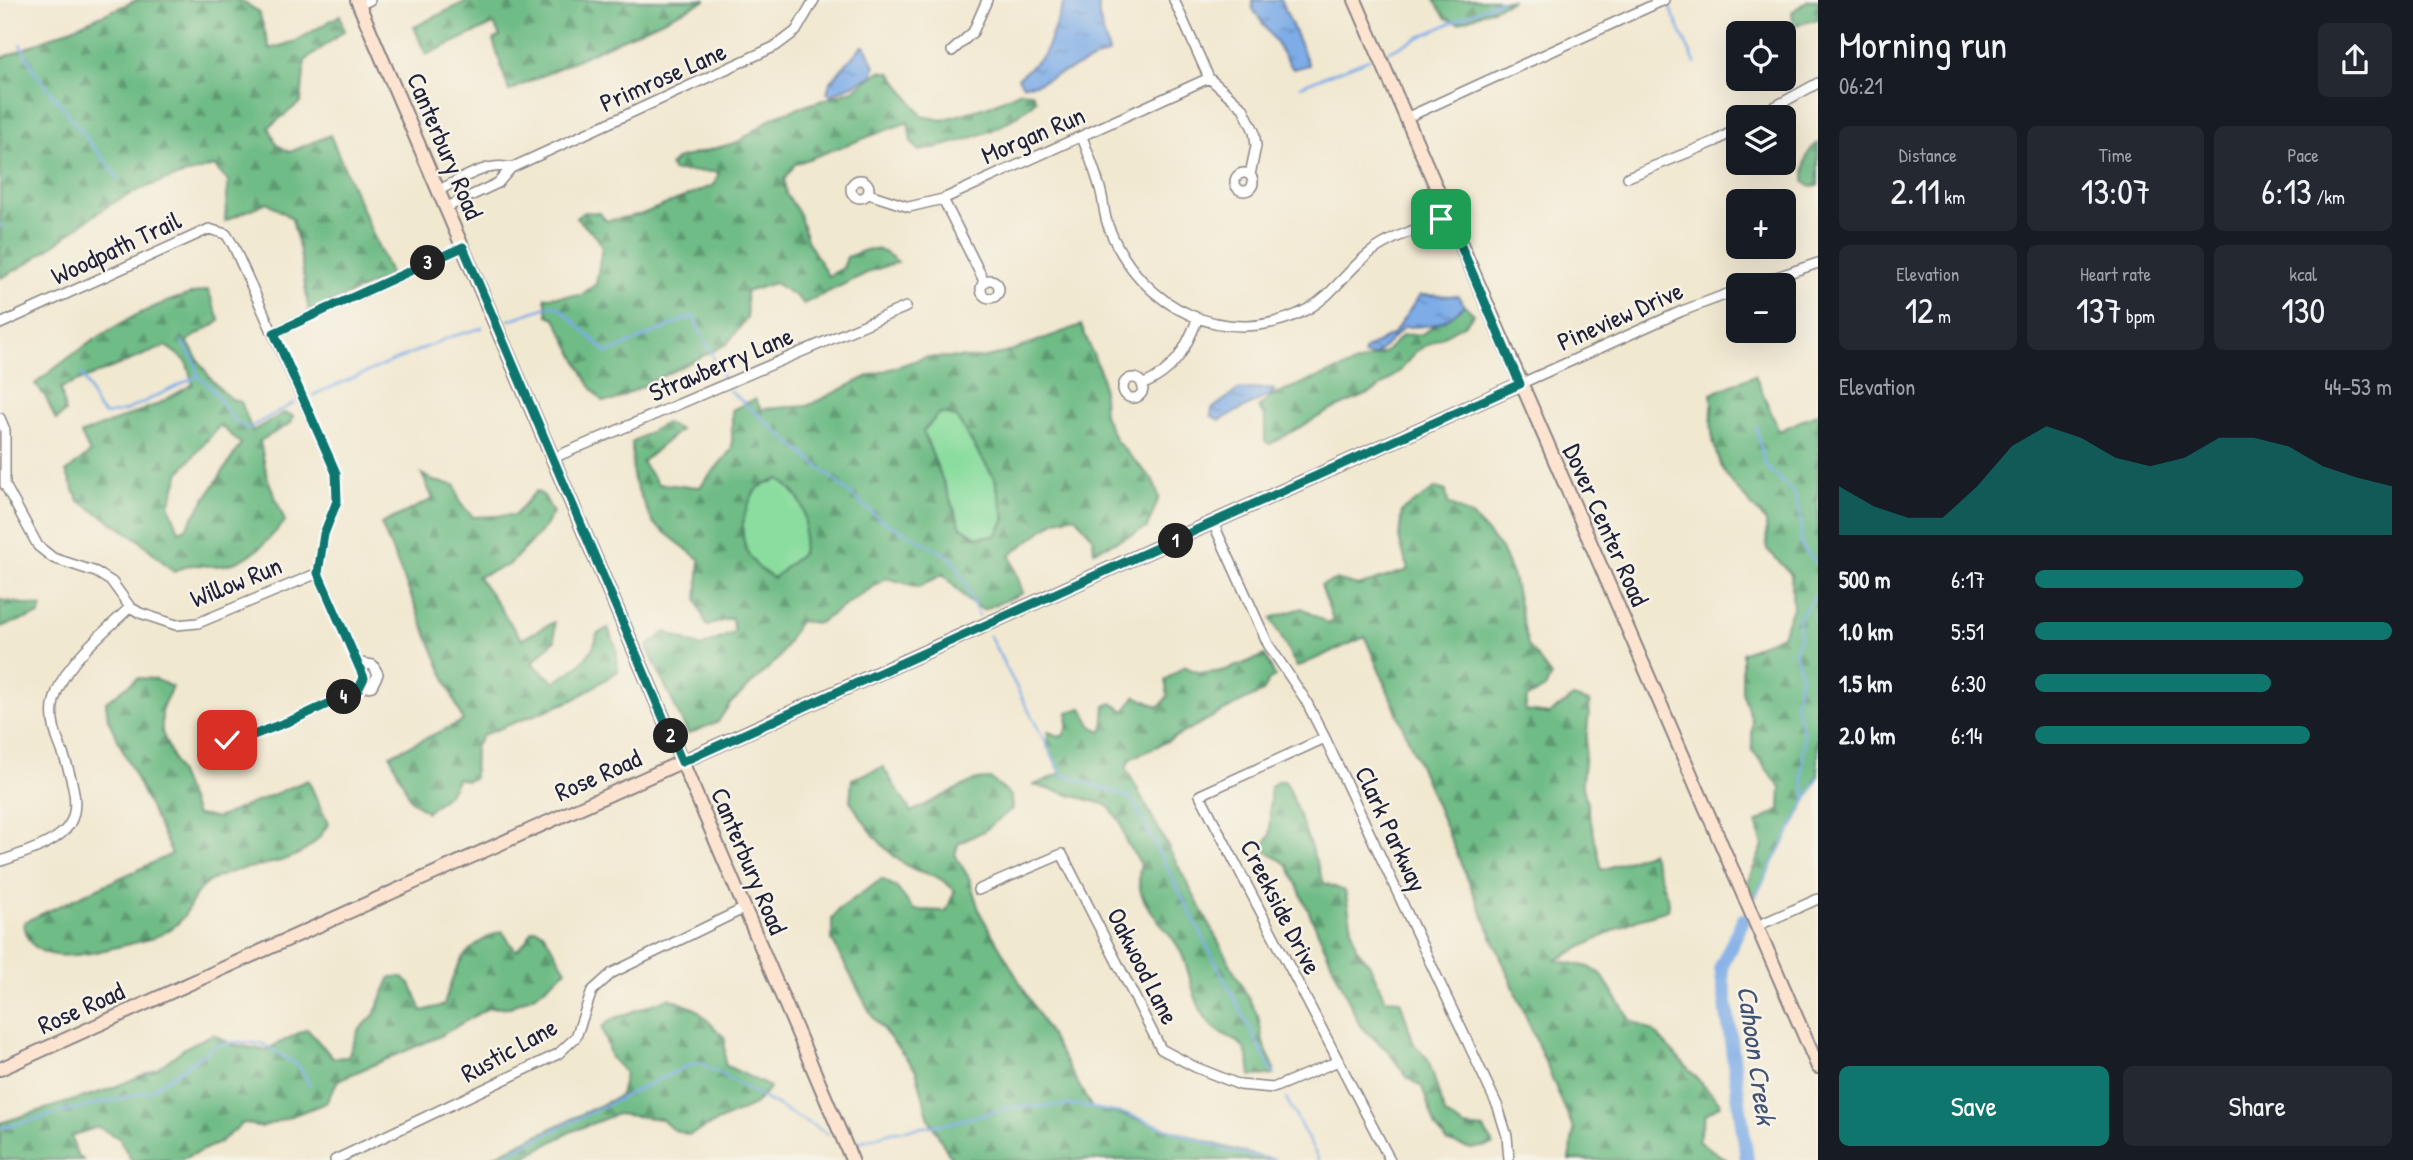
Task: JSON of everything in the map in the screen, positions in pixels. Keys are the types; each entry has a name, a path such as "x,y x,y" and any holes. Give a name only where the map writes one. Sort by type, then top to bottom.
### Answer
{"street":[{"name":"Primrose Lane","path":"446,206 498,183 511,168 776,46 796,31 814,0"},
{"path":"952,51 973,32 988,0"},
{"path":"1174,0 1209,78 1243,108 1254,131 1256,146 1250,175"},
{"name":"Dover Center Road","path":"1355,0 1818,1067"},
{"path":"1408,117 1664,0"},
{"name":"Canterbury Road","path":"362,2 463,247 852,1160"},
{"name":"Morgan Run","path":"869,194 909,207 943,199 1209,78"},
{"path":"1778,105 1818,83"},
{"path":"1628,177 1726,135"},
{"path":"1082,137 1094,169 1108,227 1129,268 1146,288 1175,309 1223,324 1254,324 1293,315 1333,291 1372,251 1448,216"},
{"name":"Primrose Lane","path":"439,190 487,168 501,165 511,168"},
{"path":"943,199 984,281"},
{"name":"Woodpath Trail","path":"0,324 209,229 226,234 274,333 336,473 337,501 324,534 318,573"},
{"path":"274,333 463,247"},
{"path":"1788,273 1818,263"},
{"name":"Pineview Drive","path":"1520,384 1682,311 1726,294"},
{"name":"Strawberry Lane","path":"553,458 906,307"},
{"path":"1142,384 1160,377 1177,363 1198,318"},
{"name":"Rose Road","path":"0,1069 1214,525 1520,384"},
{"path":"0,418 5,430 2,486 38,546 54,558 96,572 112,582 130,607 65,672 53,704 56,736 75,788 77,809 73,819 51,843 0,861"},
{"name":"Clark Parkway","path":"1214,525 1268,644 1306,699 1498,1107 1507,1136 1509,1160"},
{"path":"318,573 360,663 364,678 361,688"},
{"name":"Willow Run","path":"130,607 176,625 198,623 318,573"},
{"path":"243,738 295,719 376,683 378,674 373,665 360,663"},
{"name":"Creekside Drive","path":"1325,738 1200,795 1336,1062 1390,1160"},
{"name":"Oakwood Lane","path":"978,890 1062,853 1161,1049 1195,1068 1240,1085 1273,1088 1336,1062"},
{"path":"1756,926 1818,899"},
{"name":"Rustic Lane","path":"335,1160 558,1054 576,1037 592,991 612,973 746,908"}],"green space":[{"path":"137,0 240,0 259,12 270,49 296,41 340,15 344,31 305,61 301,102 269,127 277,145 290,152 330,135 391,276 309,312 292,219 267,202 225,221 228,181 214,166 160,182 120,199 29,262 0,278 0,59"},
{"path":"469,0 706,0 509,91 493,40 500,36 494,24 426,55 414,27"},
{"path":"1434,0 1513,0 1459,23 1446,18"},
{"path":"1808,0 1818,0 1818,19 1798,25 1793,21 1792,12"},
{"path":"880,71 891,73 922,116 942,120 989,106 1021,91 1032,93 1036,100 997,128 951,144 919,151 911,141 908,122 795,164 784,180 786,194 799,213 807,240 828,276 843,268 847,257 869,249 884,252 898,262 871,271 803,304 797,297 774,283 746,292 747,318 727,344 613,401 602,401 590,386 555,318 548,315 545,297 581,295 596,284 602,248 597,237 576,218 584,212 599,213 607,221 642,214 714,185 719,172 673,171 670,166 677,159 738,142 775,116 853,90"},
{"path":"1818,143 1818,186 1811,187 1804,182 1805,165 1807,155"},
{"path":"208,290 220,321 187,341 217,386 241,402 252,431 284,413 293,416 291,423 260,441 267,477 285,521 247,557 217,566 191,565 174,572 138,539 79,501 66,472 90,453 81,434 156,405 193,384 186,361 166,346 61,388 65,412 56,420 45,396 35,384 116,326 160,304","holes":["220,425 241,444 186,528 179,531 169,505 180,472"]},
{"path":"1464,305 1474,314 1465,324 1415,352 1401,370 1375,391 1331,410 1270,444 1265,441 1265,417 1258,408 1274,394 1384,353 1403,335 1422,334"},
{"path":"1081,325 1102,376 1104,415 1117,442 1153,480 1159,497 1147,528 1094,551 1093,538 1075,516 1056,520 1010,555 1023,593 983,610 968,601 943,574 919,587 886,578 819,623 799,621 779,658 729,705 718,722 688,734 647,647 665,632 701,647 735,632 731,618 707,626 697,601 700,560 653,523 633,479 632,442 666,423 680,430 642,462 658,484 700,487 732,449 732,410 755,399 761,409 807,406 869,376 926,357 981,358 1005,353","holes":["940,413 956,417 995,479 1005,519 996,536 977,537 961,527 923,431","779,479 801,503 805,530 802,553 774,578 750,557 743,539 743,529 744,518 754,492"]},
{"path":"1755,375 1779,431 1818,413 1818,778 1754,899 1747,883 1763,846 1756,823 1780,810 1781,788 1752,750 1752,721 1742,692 1742,653 1782,635 1793,608 1791,574 1767,549 1766,522 1731,482 1719,461 1712,433 1711,394"},
{"path":"939,413 956,417 995,479 1005,519 996,536 977,537 961,527 923,431"},
{"path":"422,474 433,481 455,485 460,503 473,517 515,515 536,491 544,496 553,513 543,529 509,565 477,577 522,639 554,622 555,640 532,663 554,682 582,662 592,649 597,634 608,628 616,647 618,671 575,699 483,735 475,747 474,778 467,781 458,778 450,792 427,812 411,800 390,755 463,721 381,524 433,499"},
{"path":"779,479 801,504 805,530 802,553 774,578 750,557 743,539 743,529 744,518 754,492"},
{"path":"1436,488 1446,491 1448,503 1473,517 1501,549 1513,577 1528,645 1551,676 1545,688 1527,698 1525,711 1549,714 1573,697 1590,702 1582,782 1602,870 1651,852 1669,902 1668,910 1635,920 1556,960 1589,967 1601,974 1631,1021 1653,1031 1721,1104 1705,1115 1698,1141 1727,1160 1569,1160 1574,1130 1365,637 1297,667 1271,618 1302,608 1329,624 1333,620 1321,585 1335,580 1358,586 1408,570 1399,538 1402,511"},
{"path":"0,600 42,607 39,615 0,627"},
{"path":"1265,655 1275,677 1269,680 1263,692 1130,759 1126,768 1258,1016 1274,1075 1251,1076 1245,1050 1205,1017 1181,952 1145,902 1140,891 1141,864 1127,844 1120,821 1107,805 1034,785 1061,773 1047,746 1048,732 1062,737 1067,729 1068,712 1082,708 1091,725 1101,732 1105,706 1112,703 1125,711 1135,696 1159,707 1168,696 1165,680 1185,666 1194,671 1214,672"},
{"path":"138,678 155,679 172,687 162,708 162,732 196,815 217,818 308,780 328,824 317,840 290,858 228,873 204,885 179,922 159,936 90,953 61,956 47,953 36,948 28,937 24,922 172,854 108,719 106,702"},
{"path":"883,767 911,812 975,780 991,779 1011,796 1012,809 984,831 958,844 955,855 969,878 980,913 1092,1108 1276,1160 952,1160 929,1119 916,1070 872,1016 832,940 832,919 838,910 882,879 896,887 914,910 946,911 955,891 940,879 910,868 895,857 874,835 850,801 852,779"},
{"path":"1278,781 1285,781 1290,791 1324,883 1345,891 1356,948 1369,963 1385,999 1400,1000 1414,1044 1428,1059 1445,1114 1464,1127 1484,1129 1493,1145 1471,1149 1448,1142 1436,1128 1422,1087 1407,1077 1387,1050 1360,1026 1288,865 1262,848 1270,835 1270,788"},
{"path":"536,929 543,932 566,970 537,994 510,1007 488,1008 438,1037 338,1080 326,1103 262,1127 243,1123 219,1143 180,1160 131,1160 119,1138 98,1127 71,1136 77,1155 83,1160 0,1160 0,1123 110,1089 157,1069 186,1047 213,1034 233,1045 266,1050 307,1029 333,1058 348,1057 358,1031 374,1015 391,977 403,977 412,986 422,1011 444,1005 457,968 477,944 502,931 516,951 528,939 531,931"},
{"path":"669,998 696,1009 725,1038 725,1065 770,1087 754,1105 689,1135 672,1129 661,1119 617,1114 570,1132 519,1160 485,1160 620,1096 625,1073 611,1058 602,1027 610,1020"}],"water":[{"path":"1065,0 1099,0 1099,17 1109,53 1036,84 1023,85 1018,78 1044,55"},
{"path":"1252,0 1281,0 1309,65 1293,69 1253,9"},
{"path":"862,46 865,46 875,66 872,76 831,95 827,93 830,82"},
{"path":"1420,295 1458,296 1464,305 1451,317 1437,324 1404,327 1375,356 1364,355 1364,350 1393,334"},
{"path":"1238,390 1274,390 1272,394 1220,420 1211,416 1212,409"}],"waterway":[{"path":"1389,51 1501,0"},
{"path":"1669,6 1695,63"},
{"path":"20,44 35,72 119,179"},
{"path":"1300,86 1369,59"},
{"path":"509,320 553,305 560,308 607,353 693,316 724,379"},
{"path":"313,395 450,337 482,328"},
{"path":"182,342 195,361 198,376"},
{"path":"82,374 97,407 105,415 125,411 198,376 211,388 233,418 247,429 294,403"},
{"path":"729,390 881,520 949,556 957,566 979,616"},
{"path":"1756,426 1765,465 1794,493 1801,519 1801,546 1818,565"},
{"path":"1806,800 1802,776 1804,735 1795,703 1801,673 1795,652 1800,636 1798,618 1818,594"},
{"path":"989,635 1062,774 1131,798 1274,1075"},
{"name":"Cahoon Creek","path":"1754,899 1818,778"},
{"name":"Cahoon Creek","path":"1743,920 1721,967 1747,1160"},
{"path":"0,1128 150,1091 216,1045 237,1042 263,1044 299,1066 310,1086"},
{"path":"509,1152 691,1064 701,1063 828,1134"},
{"path":"1286,1098 1319,1160"},
{"path":"850,1145 891,1132 949,1123 1012,1107 1075,1105 1127,1114 1229,1151 1276,1160"}],"route":[{"path":"227,740 233,735 248,737 321,708 361,688 364,678 360,663 318,573 324,534 337,501 336,473 274,333 463,247 682,762 1214,525 1520,384 1448,216 1441,219"}]}
